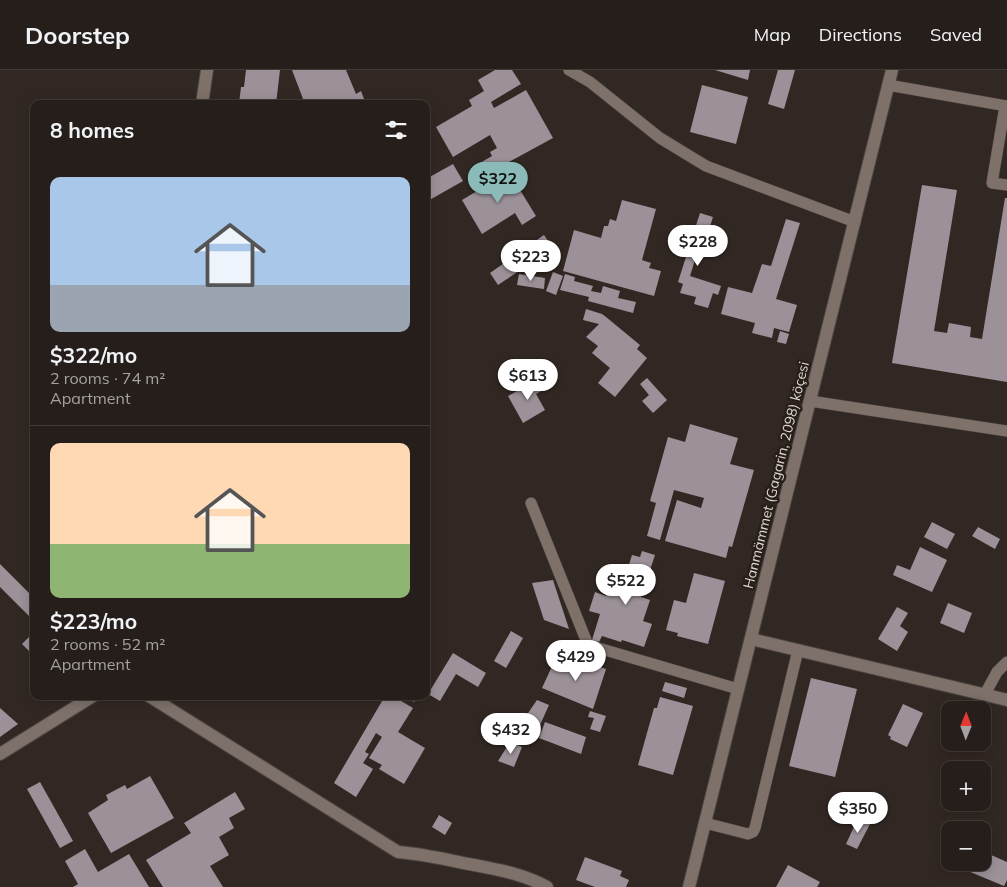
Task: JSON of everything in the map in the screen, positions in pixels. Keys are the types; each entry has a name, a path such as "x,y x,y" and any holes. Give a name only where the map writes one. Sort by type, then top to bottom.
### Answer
{"street":[{"path":"203,100 207,70"},
{"name":"Hanmämmet (Gagarin, 2098) köçesi","path":"688,887 892,70"},
{"path":"751,639 1007,700"},
{"path":"0,754 87,700"},
{"path":"155,700 398,852 422,854 504,871 535,880 547,887"}],"lane":[{"path":"569,70 590,82 660,138 706,166 855,222"},
{"path":"888,85 1006,106 992,183 1007,185"},
{"path":"810,401 1007,431"},
{"path":"531,503 588,646 738,689"},
{"path":"704,823 748,834 753,832 798,650"},
{"path":"984,694 997,672 1007,662"}],"building":[{"path":"246,70 280,70 276,100 239,100 241,87 244,87"},
{"path":"292,70 346,70 356,94 361,91 364,100 340,100 303,100"},
{"path":"495,70 512,70 521,84 491,102 494,108 526,90 553,138 487,174 480,163 492,156 490,152 497,148 490,135 453,157 436,127 472,106 469,100 484,91 478,80"},
{"path":"715,70 750,70 748,80"},
{"path":"778,70 795,70 784,109 768,104"},
{"path":"702,85 748,97 736,144 690,132"},
{"path":"453,164 463,181 430,200 430,177"},
{"path":"509,172 536,216 522,225 515,213 482,234 462,200"},
{"path":"922,185 957,190 934,331 947,333 949,323 971,327 970,337 982,339 1005,198 1007,198 1007,382 892,363"},
{"path":"622,200 656,209 642,260 651,263 649,268 661,271 654,296 563,271 574,230 601,238 604,226 608,226 610,219 616,221"},
{"path":"700,213 713,217 704,245 700,244 690,276 721,286 718,295 713,293 708,308 694,304 696,297 680,293 683,284 678,282"},
{"path":"786,219 800,223 776,299 797,305 789,332 774,328 772,338 752,333 755,323 721,314 728,287 752,293 762,264 771,266"},
{"path":"544,235 553,248 498,285 490,273"},
{"path":"553,272 563,276 556,295 546,291"},
{"path":"519,274 545,278 544,289 517,285"},
{"path":"565,274 575,277 574,281 593,286 591,291 601,293 603,286 620,291 618,298 636,302 633,313 588,301 589,297 560,290"},
{"path":"586,309 606,317 640,345 637,349 647,358 615,397 598,383 610,368 592,353 598,346 586,337 599,324 583,320"},
{"path":"780,331 789,334 786,344 777,342"},
{"path":"647,378 667,400 653,413 642,401 649,395 640,384"},
{"path":"537,380 543,390 536,394 545,410 523,423 508,396"},
{"path":"690,424 738,438 730,464 754,470 732,547 729,546 726,558 665,541 677,500 701,508 704,498 674,490 660,540 647,536 656,503 650,501 668,437 685,442"},
{"path":"932,522 955,534 947,549 924,537"},
{"path":"978,527 1000,539 995,549 972,536"},
{"path":"920,547 947,560 932,592 893,575 897,565 910,570"},
{"path":"642,551 655,555 641,597 650,600 643,621 652,624 644,647 602,636 599,642 592,640 600,614 589,611 595,592 606,596 608,591 615,594 617,589 621,590 632,555 640,557"},
{"path":"0,564 30,594 30,617 0,587"},
{"path":"694,573 725,581 708,644 677,636 678,633 666,630 674,600 686,603"},
{"path":"553,580 569,629 544,620 532,583"},
{"path":"948,603 972,613 964,633 940,623"},
{"path":"897,607 908,613 900,626 908,632 897,651 878,639"},
{"path":"511,631 523,638 506,668 494,661"},
{"path":"30,636 30,652 22,644"},
{"path":"453,653 486,673 478,687 456,674 440,701 430,695 430,691"},
{"path":"574,658 606,669 593,709 542,688 554,662 570,669"},
{"path":"811,678 857,689 835,777 789,766"},
{"path":"665,682 687,688 684,698 662,691"},
{"path":"660,697 693,706 673,775 638,765 654,708 657,708"},
{"path":"383,700 402,700 413,708 398,732 425,748 404,784 379,769 382,765 369,758 382,737 376,733 365,752 369,754 363,763 373,769 356,797 334,783"},
{"path":"537,700 549,705 540,725 524,719"},
{"path":"903,704 923,713 907,747 890,739 891,737 888,735"},
{"path":"0,708 18,724 0,737"},
{"path":"590,711 606,716 600,732 590,729 594,718 588,717"},
{"path":"545,722 586,737 581,754 539,738"},
{"path":"510,742 522,747 514,767 498,761"},
{"path":"150,776 174,818 111,853 88,813 108,800 106,795 125,785 127,789"},
{"path":"40,782 73,841 60,848 27,789"},
{"path":"235,792 245,809 229,818 234,828 219,837 229,855 210,866 223,887 163,887 146,860 191,833 184,823"},
{"path":"439,815 452,823 445,835 432,827"},
{"path":"858,818 870,824 857,849 846,844"},
{"path":"85,849 98,872 129,854 149,887 73,887 78,884 65,861"},
{"path":"991,855 1007,862 1007,880 1004,886 968,871 991,871"},
{"path":"585,857 622,871 620,876 629,880 626,887 595,887 576,880"},
{"path":"788,865 820,882 817,887 776,887"}]}
